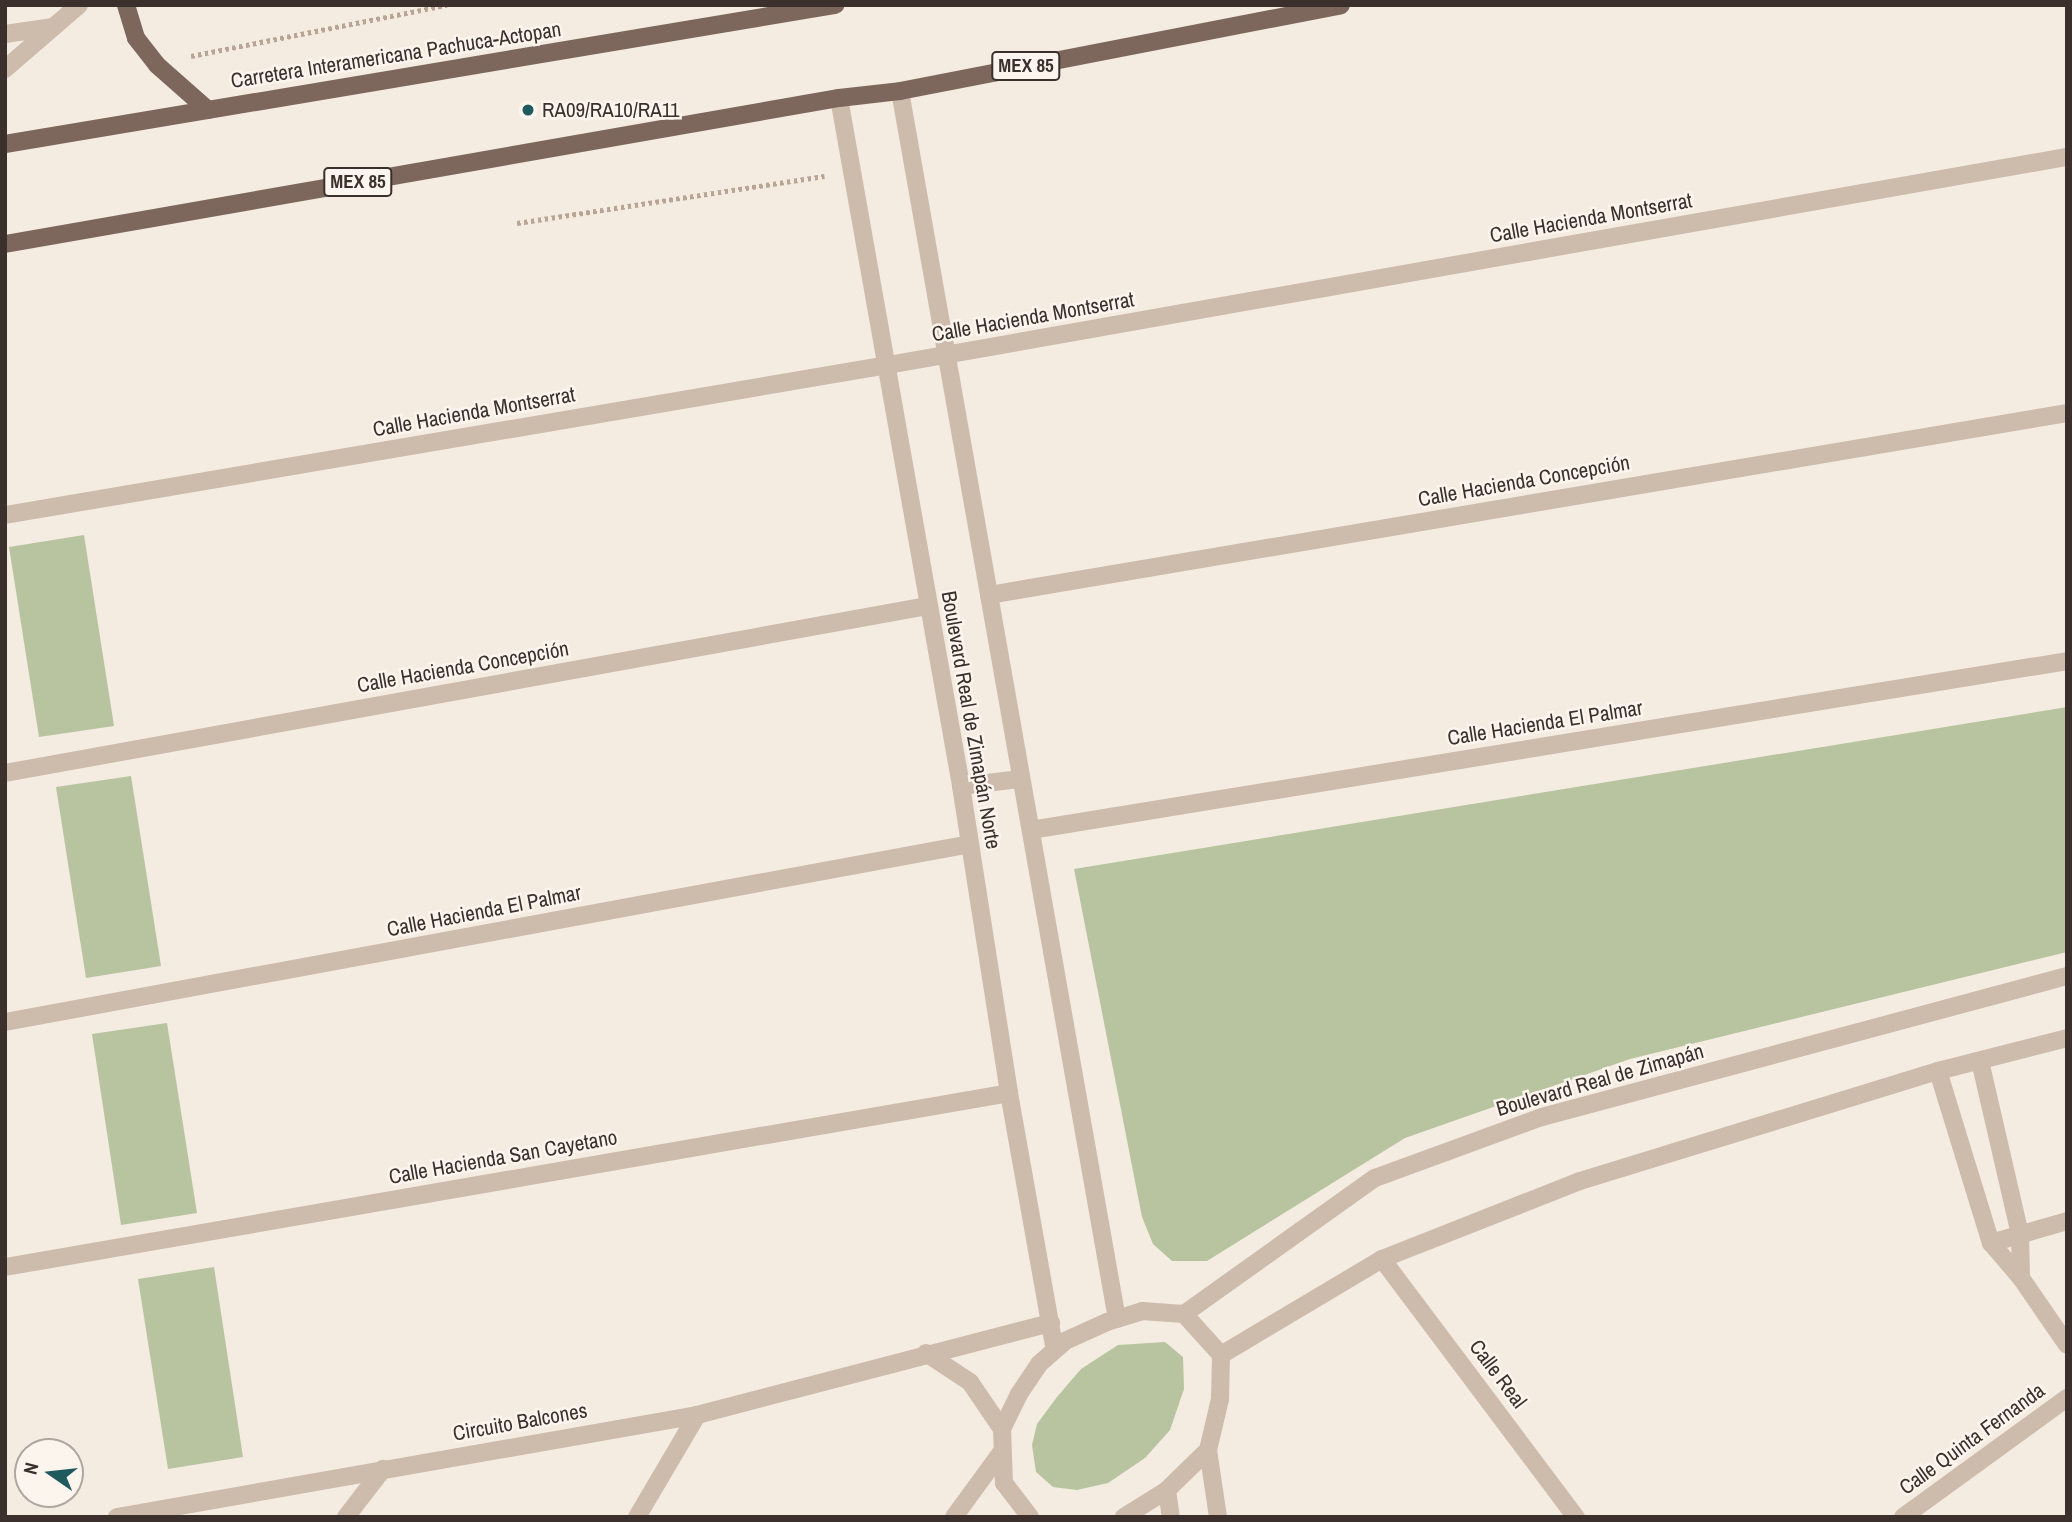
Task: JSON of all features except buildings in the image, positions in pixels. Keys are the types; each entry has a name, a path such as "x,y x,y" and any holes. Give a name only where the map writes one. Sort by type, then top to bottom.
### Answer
{"main road":[{"path":"126,5 136,38 157,65 208,110"},
{"name":"Carretera Interamericana Pachuca-Actopan","path":"5,144 835,5"},
{"name":"MEX 85","path":"5,244 839,98 900,91 1341,5"}],"street":[{"path":"5,69 79,5"},
{"path":"5,34 53,27"},
{"name":"Boulevard Real de Zimapán Norte","path":"900,91 1117,1319"},
{"name":"Boulevard Real de Zimapán Norte","path":"839,98 961,786 1009,1093 1055,1350"},
{"name":"Calle Hacienda Montserrat","path":"5,515 948,355 2067,157"},
{"name":"Calle Hacienda Concepción","path":"989,595 2067,412"},
{"name":"Calle Hacienda Concepción","path":"5,773 928,606"},
{"name":"Calle Hacienda El Palmar","path":"1031,830 2067,661"},
{"path":"961,786 1020,779"},
{"name":"Calle Hacienda El Palmar","path":"5,1021 970,844"},
{"name":"Boulevard Real de Zimapán","path":"1184,1314 1375,1178 1542,1117 2067,976"},
{"path":"1221,1355 1382,1259 1580,1181 1938,1071 2067,1038"},
{"path":"1980,1061 2020,1234 2021,1278"},
{"path":"1938,1071 1991,1243 2021,1278 2067,1345"},
{"name":"Calle Hacienda San Cayetano","path":"5,1267 1009,1093"},
{"path":"1991,1243 2067,1220"},
{"name":"Calle Real","path":"1382,1259 1576,1517"},
{"path":"1028,1516 1004,1483 1000,1454 1002,1429 1018,1394 1040,1364 1065,1341 1142,1311 1184,1314 1221,1355 1220,1399 1208,1450 1218,1517"},
{"name":"Circuito Balcones","path":"117,1517 697,1415 926,1353 1051,1323"},
{"path":"926,1353 970,1381 1002,1429"},
{"name":"Calle Quinta Fernanda","path":"1903,1517 2067,1398"},
{"path":"637,1517 697,1415"},
{"path":"1124,1517 1167,1490 1208,1450"},
{"path":"954,1517 1000,1454"},
{"path":"346,1517 383,1469"},
{"path":"1167,1490 1171,1517"}],"path":[{"path":"226,46 447,5"},
{"path":"517,223 788,180"}],"green space":[{"path":"84,535 114,726 39,737 9,547"},
{"path":"2067,707 2067,952 1630,1059 1405,1138 1207,1261 1172,1261 1153,1244 1142,1217 1074,869"},
{"path":"131,776 161,966 86,978 56,787"},
{"path":"167,1023 197,1213 121,1225 92,1034"},
{"path":"214,1267 243,1457 168,1469 138,1279"},
{"path":"1165,1342 1183,1357 1184,1389 1170,1430 1145,1458 1108,1483 1077,1490 1053,1487 1036,1472 1032,1445 1037,1424 1057,1397 1081,1369 1118,1345"}],"place":[{"name":"RA09/RA10/RA11","path":"528,110"}]}
